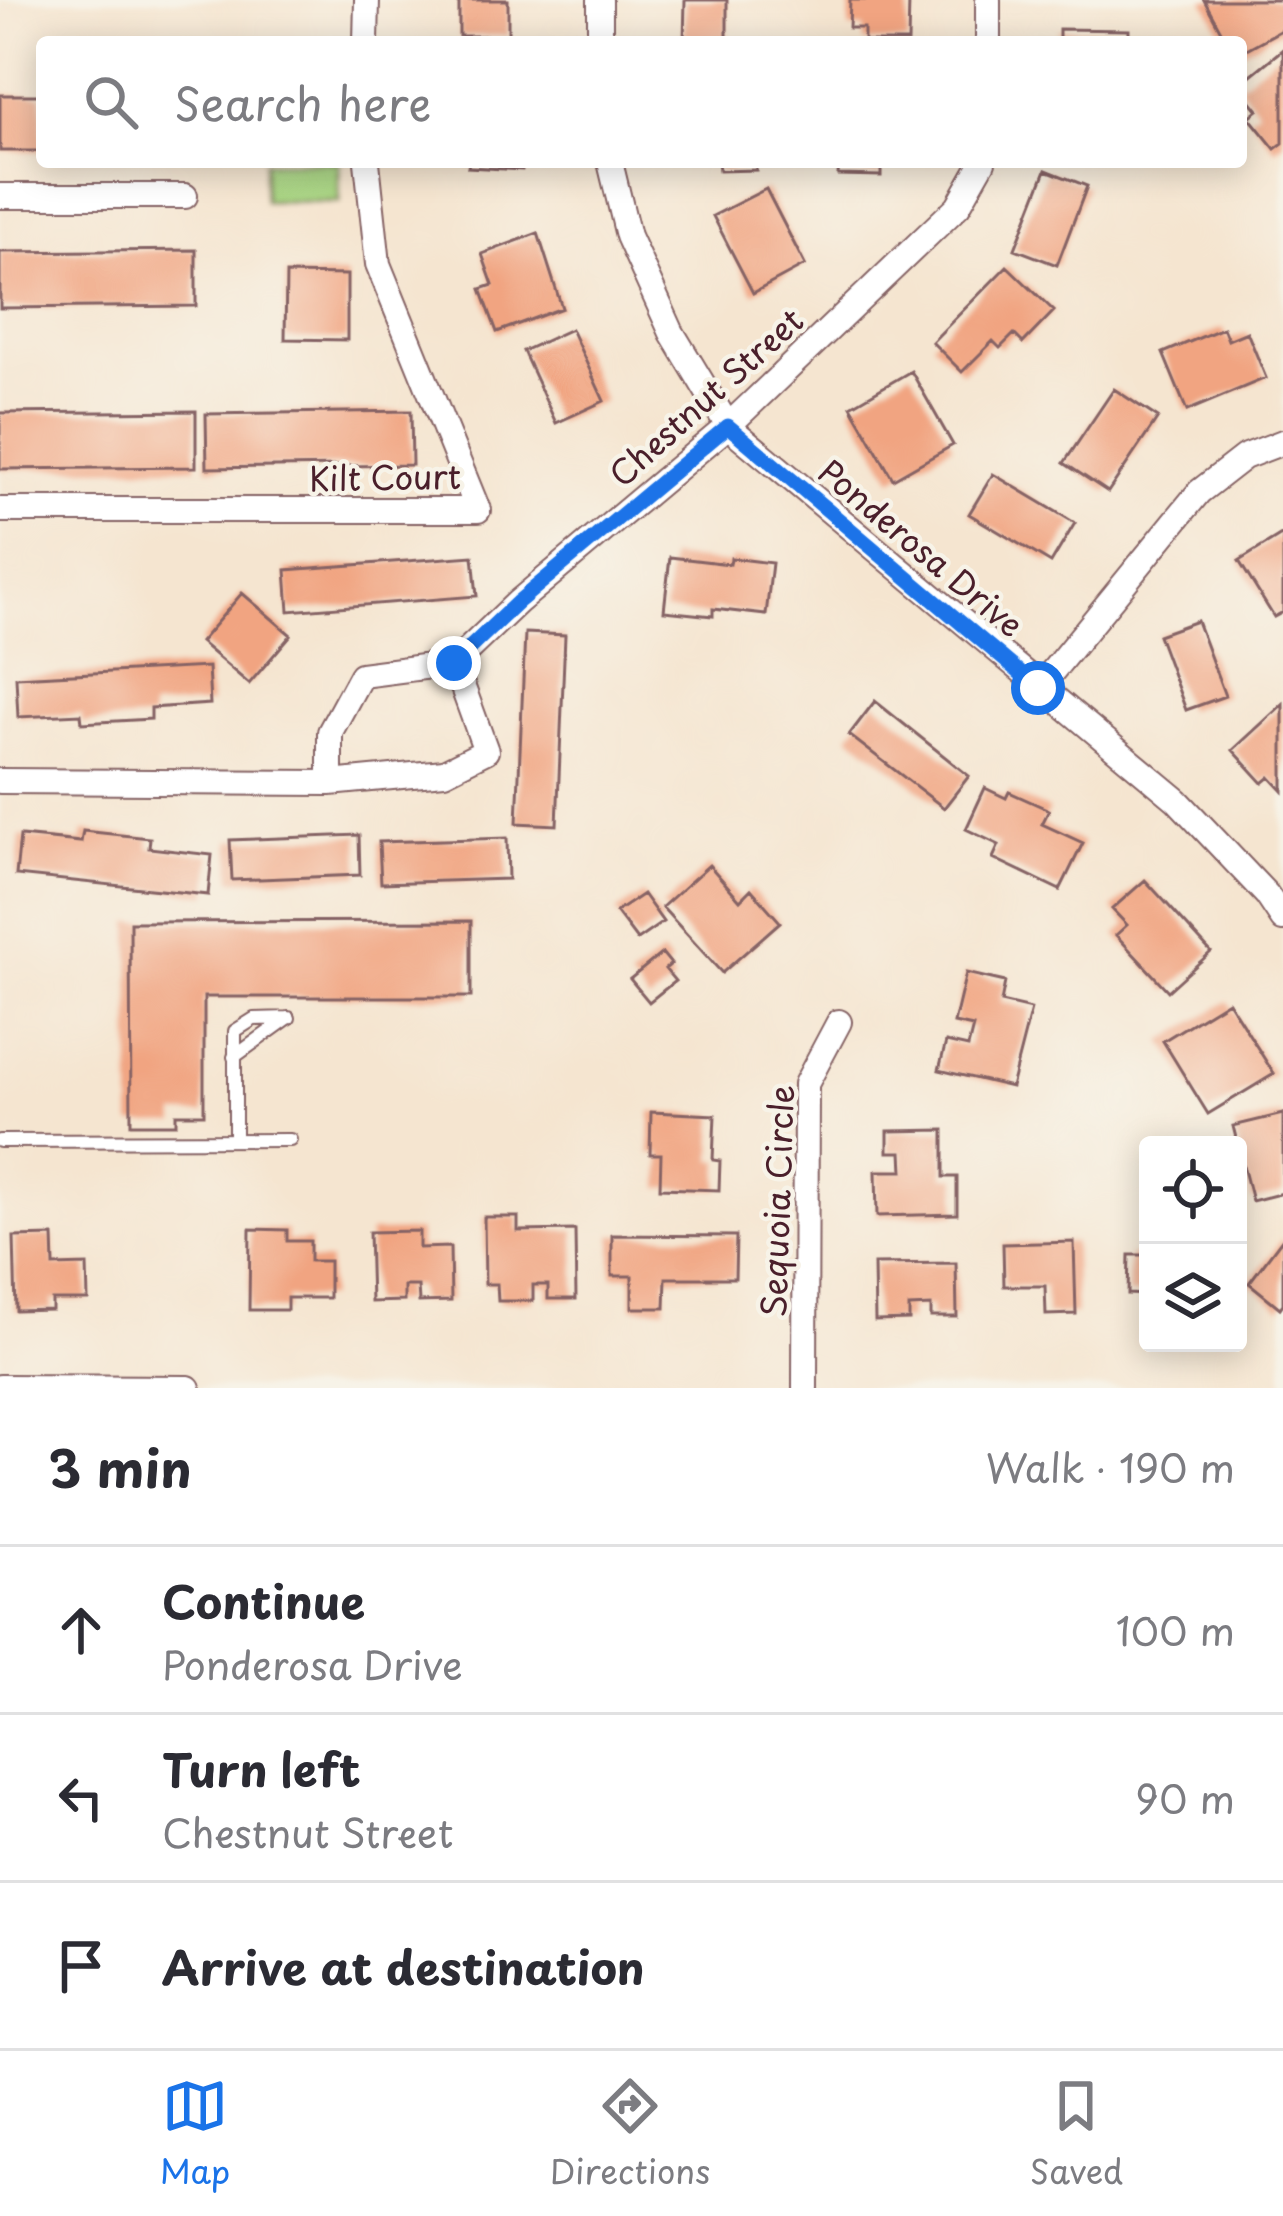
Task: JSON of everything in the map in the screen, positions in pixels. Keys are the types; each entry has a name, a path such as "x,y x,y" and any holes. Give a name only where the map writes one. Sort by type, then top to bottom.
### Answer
{"street":[{"path":"366,36 367,0"},
{"path":"600,0 600,36"},
{"path":"988,0 988,36"},
{"name":"Kilt Court","path":"0,510 478,510 378,264 368,168"},
{"name":"Ponderosa Drive","path":"611,168 628,236 672,333 728,426 1177,800 1267,895 1283,920"},
{"name":"Chestnut Street","path":"454,663 518,602 728,426 958,206 980,168"},
{"path":"0,196 185,196"},
{"path":"1038,688 1199,492 1244,457 1283,442"},
{"path":"0,781 330,783 444,772 486,751 454,663 361,675 330,731 330,783"},
{"name":"Sequoia Circle","path":"805,1388 806,1084 839,1022"},
{"path":"0,1387 188,1388"}],"lane":[{"path":"234,1058 289,1018 254,1019 238,1026 234,1058 235,1140"},
{"path":"0,1142 290,1140"}],"green space":[{"path":"264,168 339,168 339,202 264,201"}],"building":[{"path":"459,0 508,0 508,36 459,36"},
{"path":"685,0 727,0 727,36 684,36"},
{"path":"850,0 909,0 908,36 864,36 864,28 849,28"},
{"path":"1204,0 1283,0 1283,29 1247,49 1247,36 1224,36"},
{"path":"1059,29 1129,30 1129,36 1059,36"},
{"path":"1283,49 1283,143 1275,149 1249,117 1258,110 1247,96 1247,78"},
{"path":"0,95 36,95 36,151 0,151"},
{"path":"719,168 756,168 756,170"},
{"path":"839,168 881,168 881,176 838,175"},
{"path":"1046,170 1087,186 1057,265 1015,249"},
{"path":"766,189 805,265 753,293 713,216"},
{"path":"538,233 562,308 497,332 481,289 493,285 482,254"},
{"path":"196,250 196,306 0,308 0,252"},
{"path":"1007,266 1054,311 1023,343 1014,334 1000,348 993,341 962,372 932,342"},
{"path":"286,274 347,275 347,340 285,339"},
{"path":"1223,328 1228,340 1247,332 1266,378 1187,411 1163,353"},
{"path":"571,329 604,401 556,423 523,351"},
{"path":"911,371 953,445 893,479 851,406"},
{"path":"1114,389 1158,418 1108,492 1064,463"},
{"path":"196,411 196,467 0,469 0,413"},
{"path":"411,411 412,465 207,468 206,414"},
{"path":"993,474 1075,523 1051,563 969,514"},
{"path":"1283,534 1283,612 1274,617 1239,561"},
{"path":"473,556 477,596 289,611 286,570"},
{"path":"670,557 772,563 766,615 713,609 713,616 664,611"},
{"path":"242,593 291,635 249,684 200,642"},
{"path":"1197,621 1225,696 1186,710 1158,635"},
{"path":"525,633 565,635 557,825 517,823"},
{"path":"208,667 210,704 151,708 151,719 82,723 81,714 18,717 16,677"},
{"path":"875,701 969,776 944,808 849,735"},
{"path":"1283,704 1283,791 1270,777 1263,783 1233,750"},
{"path":"985,788 1006,798 1009,792 1049,810 1042,824 1083,843 1060,890 993,858 999,845 966,829"},
{"path":"83,831 150,838 149,848 212,855 208,895 16,875 20,836 81,842"},
{"path":"359,835 360,875 232,880 230,840"},
{"path":"507,838 508,879 381,883 379,842"},
{"path":"709,865 740,900 751,889 780,922 722,973 662,907"},
{"path":"1145,880 1211,952 1168,991 1116,935 1127,925 1112,909"},
{"path":"643,894 663,922 637,940 616,912"},
{"path":"471,921 471,997 204,997 204,1114 176,1114 176,1124 131,1124 130,922"},
{"path":"662,953 671,964 665,969 675,981 649,1002 630,979"},
{"path":"966,973 1005,982 1001,1002 1031,1009 1011,1087 939,1070 946,1042 968,1047 973,1027 954,1023"},
{"path":"1228,1001 1274,1074 1208,1114 1163,1041"},
{"path":"651,1112 715,1115 713,1160 720,1161 719,1190 660,1188 661,1154 650,1154"},
{"path":"1283,1114 1283,1193 1252,1201 1247,1136 1236,1136 1233,1126"},
{"path":"944,1130 944,1177 957,1177 957,1214 877,1216 876,1171 903,1171 902,1152 888,1152 888,1131"},
{"path":"484,1217 518,1217 518,1231 575,1230 576,1299 548,1299 548,1285 533,1285 533,1301 498,1301 497,1284 485,1284"},
{"path":"250,1229 287,1230 287,1241 310,1241 310,1261 329,1261 329,1298 287,1298 287,1310 249,1310"},
{"path":"419,1231 419,1248 450,1247 451,1301 419,1302 418,1286 404,1286 404,1301 371,1302 369,1232"},
{"path":"612,1235 736,1236 735,1278 666,1278 665,1308 632,1308 632,1276 612,1276"},
{"path":"53,1236 54,1266 87,1265 88,1300 52,1300 52,1310 16,1311 14,1237"},
{"path":"1283,1238 1283,1304 1280,1308 1249,1283"},
{"path":"1074,1242 1076,1314 1046,1315 1045,1286 1004,1286 1003,1244"},
{"path":"1129,1255 1139,1255 1139,1295 1128,1294"},
{"path":"956,1263 957,1317 931,1317 931,1306 909,1307 909,1320 875,1321 874,1264"}],"route":[{"path":"454,663 518,602 728,426 1038,688"}]}
